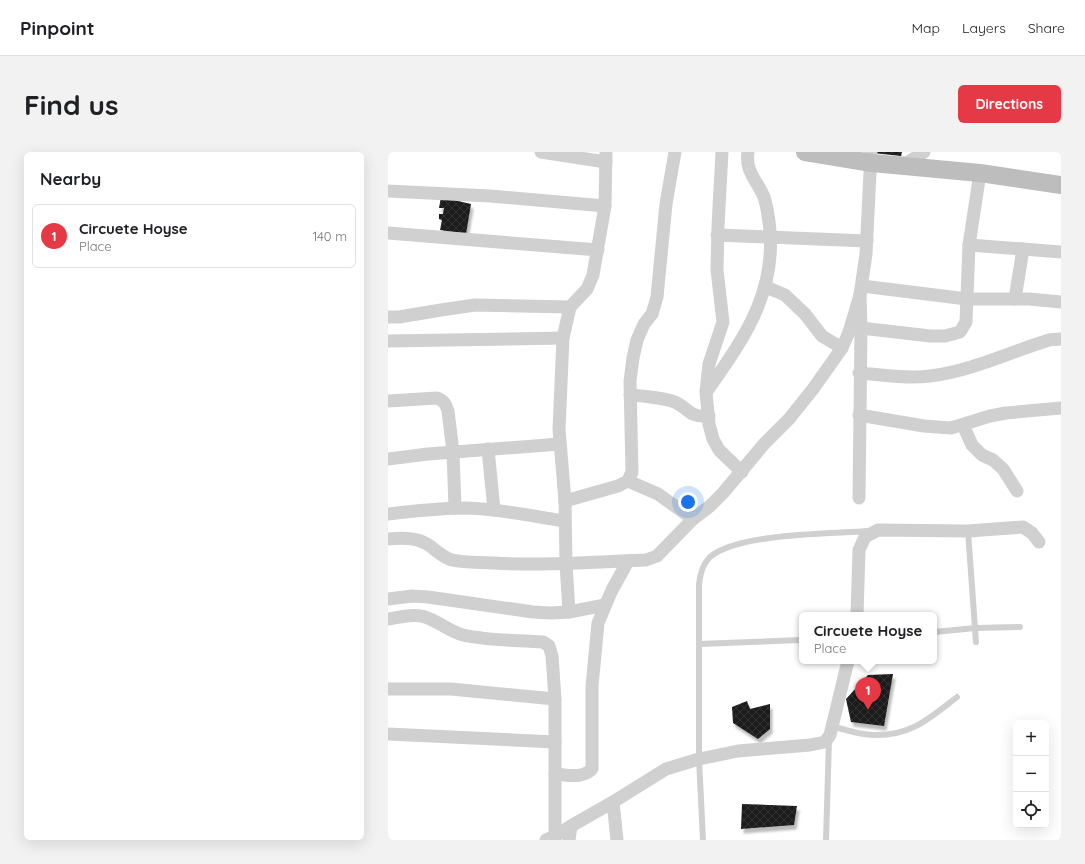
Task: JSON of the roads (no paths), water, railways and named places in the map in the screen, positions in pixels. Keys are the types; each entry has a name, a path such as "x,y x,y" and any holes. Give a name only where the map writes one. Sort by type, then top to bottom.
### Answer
{"main road":[{"path":"805,152 871,157 902,166 980,173 1061,185"}],"street":[{"path":"541,152 606,157 605,206 593,275 587,289 570,307 563,338 560,444 565,500 564,521 569,612"},
{"path":"565,500 618,486 628,481 632,472 630,382 633,358 637,340 644,324 652,314 657,297 666,204 675,152"},
{"path":"722,152 717,235 717,270 723,322 709,364 706,392 708,416 713,439 719,450 742,472"},
{"path":"706,392 733,355 748,331 766,287 771,250 770,237 764,197 748,166 748,152"},
{"path":"902,166 924,152"},
{"path":"859,498 861,290 867,242 871,157"},
{"path":"861,328 930,336 945,336 960,332 966,322 969,245 980,173"},
{"path":"388,191 490,196 605,206"},
{"path":"388,234 598,250"},
{"path":"717,235 867,242"},
{"path":"969,245 1061,252"},
{"path":"1015,299 1023,249"},
{"path":"766,287 785,295 805,314 822,336 842,348"},
{"path":"861,290 967,300 1015,299 1061,302"},
{"path":"388,539 418,540 427,544 451,560 523,565 646,560 657,556 693,519 719,498 764,444 789,419 813,389 842,348 849,332 861,290"},
{"path":"388,317 399,317 475,305 570,307"},
{"path":"388,341 563,338"},
{"path":"860,373 906,377 950,373 972,367 1049,340 1061,339"},
{"path":"630,395 673,401 694,415 700,417 708,416"},
{"path":"388,401 437,398 442,400 448,411 453,452 456,508"},
{"path":"859,415 940,428 951,428 990,416 1006,413 1061,408"},
{"path":"963,425 972,445 982,455 993,460 1003,469 1017,492"},
{"path":"388,459 453,452 560,444"},
{"path":"488,449 494,510"},
{"path":"628,481 658,494 693,519"},
{"path":"388,514 456,508 494,510 564,521"},
{"path":"857,612 859,550 865,537 878,530 968,531 1023,527 1032,533 1039,542"},
{"path":"555,774 580,776 588,773 592,769 592,686 598,624 605,605 628,561"},
{"path":"388,599 412,596 428,597 534,612 552,613 569,612 605,605"},
{"path":"388,619 410,615 421,616 429,618 449,630 474,637 543,642 550,646 555,699 555,774 550,838"},
{"path":"550,838 613,802 666,769 699,759 738,751 810,745 825,742 831,731 847,664"},
{"path":"388,689 451,689 555,699"},
{"path":"388,734 555,742"},
{"path":"613,802 617,840"},
{"path":"570,840 571,826"}],"lane":[{"path":"703,840 699,759 699,644 700,574 703,565 720,550 733,545 766,538 878,530"},
{"path":"968,531 976,642"},
{"path":"937,632 975,628 1020,627"},
{"path":"699,644 799,640"},
{"path":"826,840 831,731 873,735 901,732 915,727 957,697"}],"place":[{"name":"Circuete Hoyse","path":"868,710"}]}
